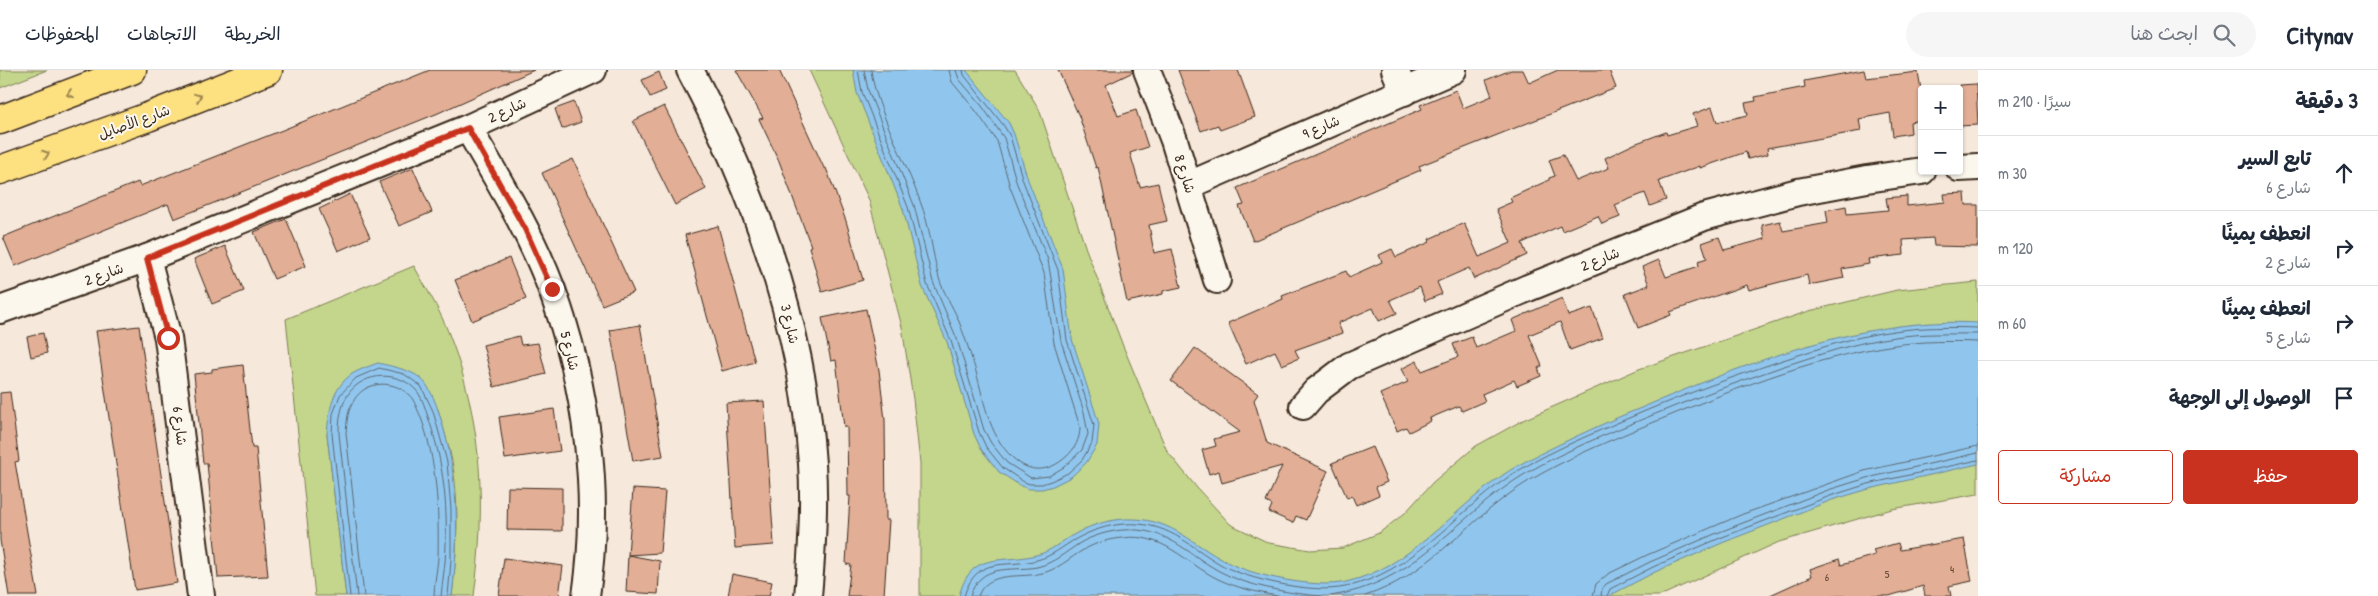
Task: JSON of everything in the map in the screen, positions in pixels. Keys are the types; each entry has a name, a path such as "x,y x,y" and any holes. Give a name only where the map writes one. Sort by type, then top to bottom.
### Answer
{"main road":[{"path":"0,120 132,70"},
{"name":"شارع الأصايل","path":"0,170 148,117 268,70"}],"street":[{"name":"شارع 2","path":"0,310 147,258 468,128 594,70"},
{"name":"شارع 3","path":"690,70 743,176 768,243 788,313 802,383 812,464 813,544 808,596"},
{"name":"شارع 8","path":"1147,70 1189,185 1217,280"},
{"name":"شارع 9","path":"1189,185 1399,81 1453,70"},
{"name":"شارع 5","path":"468,128 525,229 552,289 571,350 584,414 591,478 592,544 586,596"},
{"path":"1963,168 1978,167"},
{"name":"شارع 2","path":"1303,406 1331,377 1349,366 1528,288 1704,217 1798,192 1867,178 1918,172"},
{"name":"شارع 6","path":"147,258 168,338 201,596"}],"green space":[{"path":"0,70 47,70 0,88"},
{"path":"809,70 1015,70 1039,109 1086,249 1123,346 1167,451 1230,524 1269,543 1310,550 1343,548 1379,533 1405,513 1433,482 1476,446 1523,420 1639,369 1809,311 1897,290 1978,282 1978,494 1892,509 1779,542 1660,596 920,596 920,463 902,327 869,200"},
{"path":"414,266 449,334 469,399 475,431 479,464 480,529 474,596 452,596 457,511 455,478 451,455 438,409 327,434 346,596 315,596 286,319"}],"water":[{"path":"853,70 966,70 1009,123 1028,180 1063,269 1072,339 1099,424 1097,445 1086,463 1071,477 1053,486 1042,489 1029,489 999,472 981,449 974,434 947,342 922,286 903,209 857,93"},
{"path":"1935,323 1978,323 1978,464 1869,489 1832,500 1722,543 1655,572 1609,596 959,596 964,581 971,571 979,565 1041,554 1089,527 1103,522 1126,519 1148,520 1160,524 1182,534 1225,561 1251,572 1284,580 1318,584 1346,582 1369,575 1411,551 1484,489 1503,475 1537,455 1589,430 1681,391 1763,360 1805,346 1848,335 1891,327"},
{"path":"378,363 411,372 422,379 440,415 448,447 455,490 456,553 452,596 346,596 327,434 329,417 336,393 345,380 355,372"}],"building":[{"path":"430,70 534,70 436,114 174,219 168,204 15,266 3,237 138,182 140,186"},
{"path":"736,70 779,70 824,168 826,168 846,221 863,280 822,292 809,247 811,246 779,161 759,119 763,118"},
{"path":"1058,70 1132,70 1133,72 1106,85 1118,116 1136,110 1148,147 1130,153 1140,187 1158,183 1167,221 1149,225 1154,253 1172,249 1181,287 1163,291 1163,294 1127,302 1098,167 1096,168 1079,116"},
{"path":"1178,70 1238,70 1255,117 1220,130 1218,125 1201,131"},
{"path":"1511,70 1523,70 1529,83 1558,70 1609,70 1616,88 1419,166 1421,170 1253,241 1239,206 1244,205 1237,188 1422,109 1420,105 1456,90 1463,108 1492,96 1486,80"},
{"path":"1864,70 1866,78 1918,72 1920,85 1918,85 1918,121 1910,122 1911,133 1893,136 1890,113 1859,119 1861,131 1767,148 1768,154 1748,159 1746,152 1700,168 1700,166 1659,181 1666,200 1650,206 1645,193 1615,205 1620,217 1602,224 1598,216 1562,231 1560,226 1522,243 1527,255 1492,271 1474,279 1469,268 1437,282 1442,294 1425,301 1420,287 1390,300 1397,313 1379,321 1373,308 1338,323 1342,333 1295,350 1299,358 1282,365 1275,351 1246,364 1228,323 1283,299 1282,296 1346,271 1349,277 1382,262 1379,255 1392,249 1396,257 1430,242 1429,239 1464,223 1479,257 1511,243 1496,209 1512,202 1510,198 1555,176 1549,160 1563,155 1576,181 1609,168 1605,158 1634,144 1666,132 1667,135 1697,126 1693,114 1712,107 1717,122 1748,115 1745,103 1756,101 1755,97 1805,87 1804,81"},
{"path":"659,72 666,90 650,97 642,80"},
{"path":"1976,84 1978,125 1963,126 1963,85 1959,85"},
{"path":"574,102 581,122 562,129 555,109"},
{"path":"664,106 706,189 675,205 633,121"},
{"path":"573,159 634,292 602,305 542,173"},
{"path":"413,168 432,212 399,226 379,182"},
{"path":"1965,193 1966,205 1978,205 1978,247 1934,246 1933,238 1903,240 1904,255 1868,259 1869,264 1842,269 1844,278 1809,285 1807,275 1749,290 1747,285 1670,312 1671,315 1638,328 1625,294 1649,285 1642,267 1659,260 1666,277 1699,266 1698,261 1707,258 1702,243 1719,237 1724,250 1765,239 1762,225 1780,221 1783,231 1828,223 1826,210 1846,206 1847,214 1888,210 1886,198 1907,196 1907,206 1945,202 1944,194"},
{"path":"350,194 370,237 338,251 319,209"},
{"path":"286,219 306,266 274,279 254,232"},
{"path":"718,226 755,362 722,371 685,235"},
{"path":"225,246 244,291 212,304 194,259"},
{"path":"509,258 526,299 472,321 455,280"},
{"path":"1562,298 1568,316 1592,308 1603,338 1570,350 1560,322 1529,335 1542,366 1538,368 1541,376 1517,386 1514,380 1482,394 1485,401 1462,411 1459,406 1430,418 1431,421 1409,432 1406,427 1397,431 1380,394 1408,382 1401,369 1417,361 1422,371 1458,357 1453,344 1472,337 1476,348 1516,331 1512,320"},
{"path":"866,309 879,370 885,420 886,520 889,520 884,596 847,596 851,565 846,564 850,496 848,496 847,427 844,427 836,360 831,361 822,318"},
{"path":"640,325 663,456 633,461 610,330"},
{"path":"139,326 177,583 135,590 96,331"},
{"path":"43,333 47,353 31,357 27,337"},
{"path":"519,336 521,345 538,343 546,374 494,387 483,345"},
{"path":"1195,348 1258,394 1254,400 1267,443 1328,471 1306,520 1296,516 1293,523 1269,512 1272,505 1266,502 1282,466 1222,483 1219,471 1209,474 1202,450 1216,446 1214,439 1240,432 1171,381"},
{"path":"243,365 252,448 256,448 268,576 218,578 207,463 203,463 194,374 212,372 212,369"},
{"path":"10,392 19,461 15,462 38,596 9,596 0,540 0,393"},
{"path":"764,401 774,545 735,548 726,403"},
{"path":"554,409 560,451 505,459 499,417"},
{"path":"1372,447 1387,482 1376,487 1379,495 1356,505 1352,496 1347,498 1332,463"},
{"path":"508,487 562,488 562,531 507,530"},
{"path":"633,489 665,491 660,553 628,555"},
{"path":"1964,539 1972,581 1949,586 1951,596 1925,596 1923,586 1889,596 1768,596 1812,576 1810,569 1839,559 1841,565 1875,555 1873,550 1898,543 1900,550"},
{"path":"628,555 660,561 658,594 626,592"},
{"path":"504,558 563,566 559,596 499,596"},
{"path":"732,574 772,582 769,596 728,596"}],"route":[{"path":"168,338 163,311 147,258 468,128 525,229 552,289"}]}
